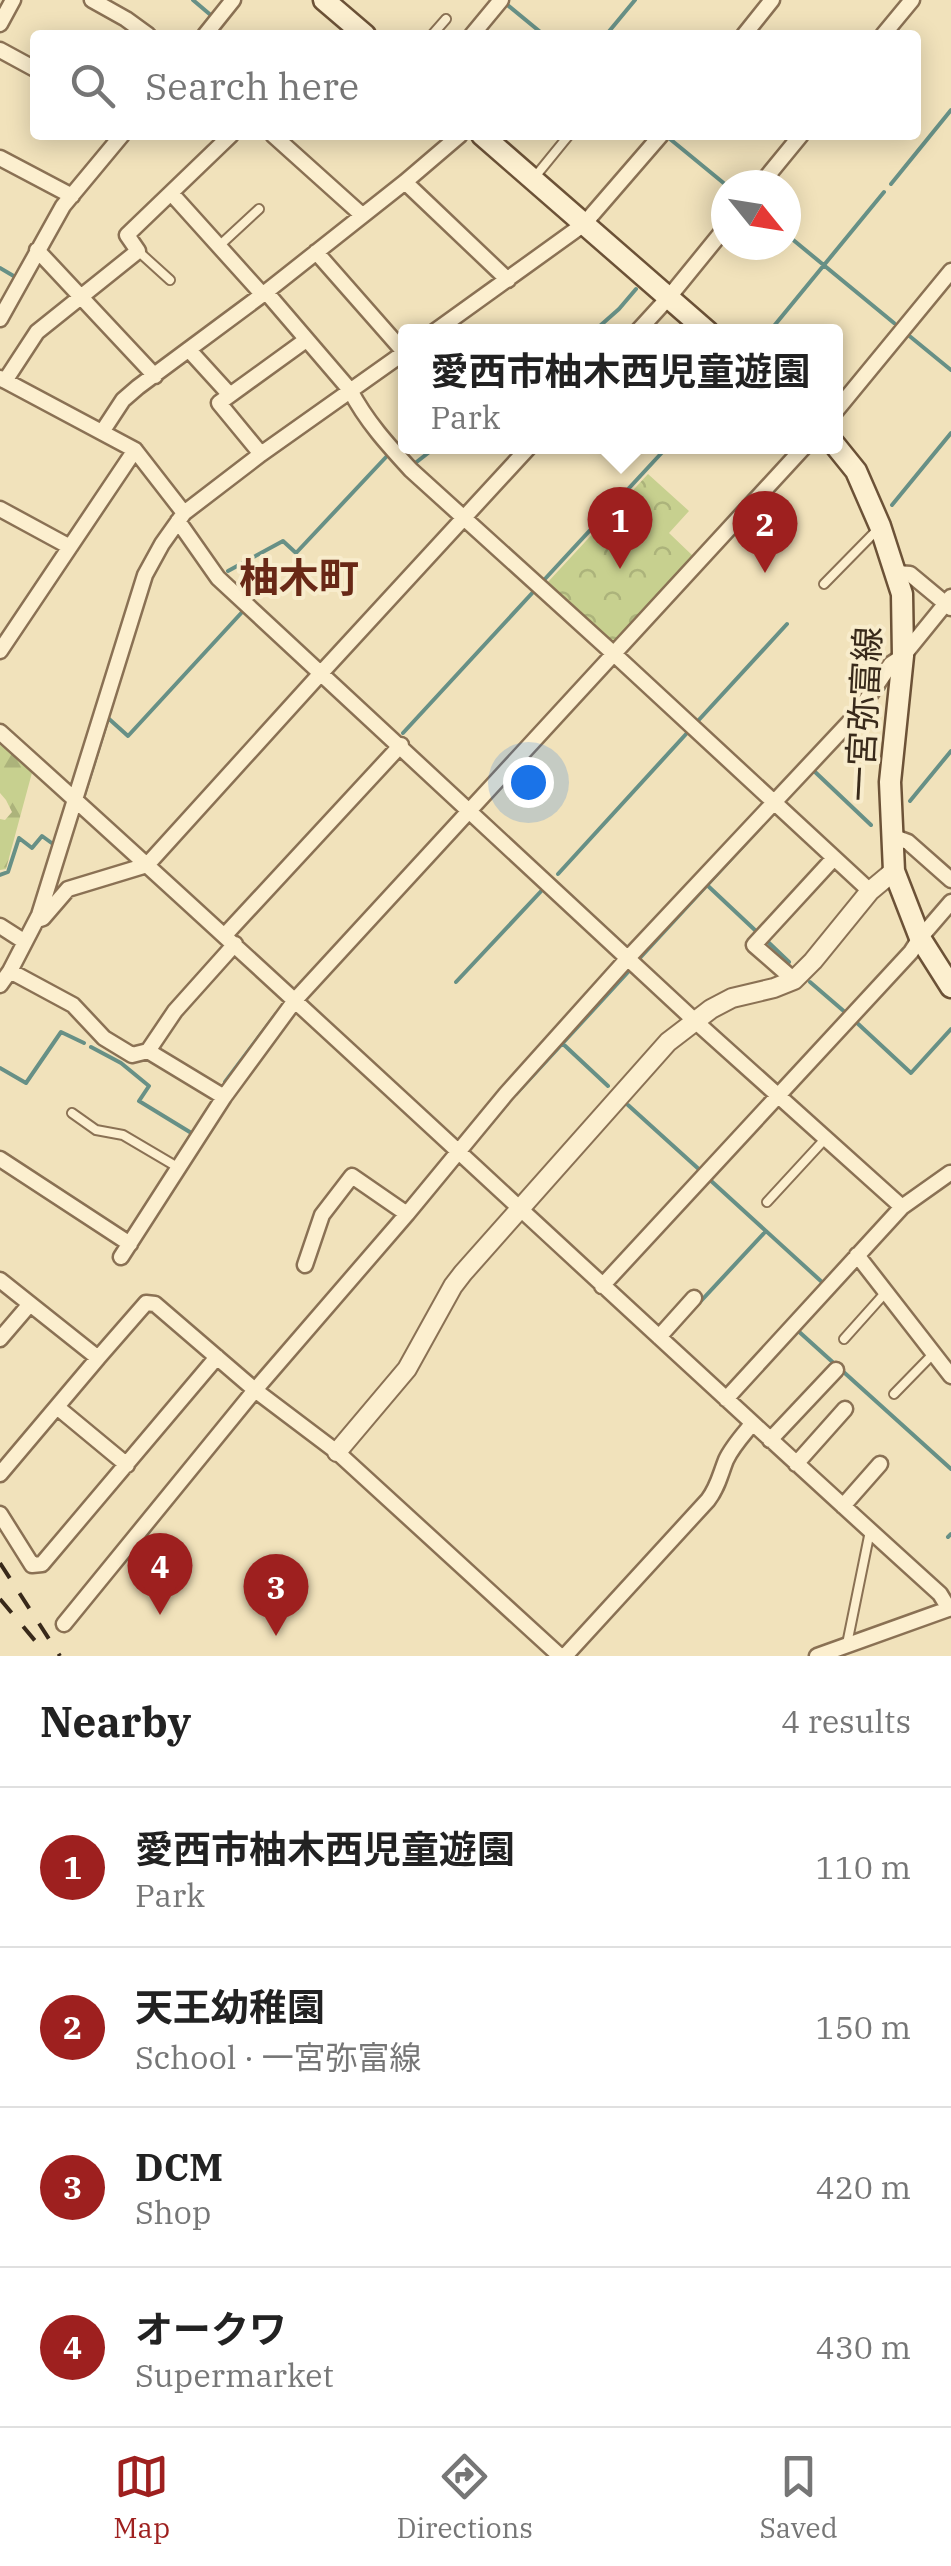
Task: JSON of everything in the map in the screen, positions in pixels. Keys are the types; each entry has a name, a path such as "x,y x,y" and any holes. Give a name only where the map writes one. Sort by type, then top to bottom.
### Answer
{"main road":[{"path":"324,0 359,30"},
{"path":"488,140 699,324"},
{"name":"一宮弥富線","path":"842,454 856,471 880,526 902,594 903,656 890,782 894,872 920,938 951,987"}],"street":[{"path":"0,24 13,0"},
{"path":"92,0 141,30"},
{"path":"209,30 234,0"},
{"path":"476,30 501,0"},
{"path":"748,30 772,0"},
{"path":"887,30 912,0"},
{"path":"0,50 30,66"},
{"path":"0,319 72,196 118,140"},
{"path":"226,140 127,235 138,251 37,332 3,380 135,450 218,578 694,1020 902,1206"},
{"path":"279,140 362,215"},
{"path":"102,432 123,400 406,182 454,140"},
{"path":"445,324 584,224 656,140"},
{"path":"772,170 797,140"},
{"path":"0,158 72,196"},
{"path":"406,182 508,280"},
{"path":"171,193 350,390 381,438 411,470 870,891"},
{"path":"644,324 711,245"},
{"path":"37,250 155,376"},
{"path":"316,252 398,345"},
{"path":"843,402 951,271"},
{"path":"261,454 219,402 306,340"},
{"path":"190,350 230,395"},
{"path":"0,986 36,921 145,576 162,544 181,517 398,356"},
{"path":"0,651 135,450"},
{"path":"36,921 68,890 148,865 523,454"},
{"path":"121,1258 224,1097 296,999 798,454"},
{"path":"0,509 70,547"},
{"path":"64,1624 458,1150 628,958 856,715 891,664 903,656 949,603 910,574 896,572"},
{"path":"0,732 296,999 519,1210 940,1594 950,1609 817,1656"},
{"path":"10,971 73,1005 104,1038 132,1056 148,1051 230,939 401,745"},
{"path":"892,836 908,842 951,880"},
{"path":"794,980 754,945 834,858"},
{"path":"337,1452 406,1369 453,1286 668,1042 694,1020 732,998 794,980 870,891 894,872"},
{"path":"602,1286 911,952 951,902"},
{"path":"0,926 25,942"},
{"path":"148,1051 224,1097"},
{"path":"0,1158 130,1244"},
{"path":"726,1399 902,1206 950,1173"},
{"path":"305,1265 322,1215 352,1176 408,1214"},
{"path":"857,1255 951,1376"},
{"path":"0,1280 98,1358"},
{"path":"659,1338 694,1298"},
{"path":"0,1474 146,1303 154,1304 255,1390 337,1452 562,1656 708,1500 721,1479 726,1460 752,1424"},
{"path":"0,1340 30,1304"},
{"path":"0,1514 32,1565 42,1564 218,1357"},
{"path":"770,1440 836,1370"},
{"path":"57,1407 126,1464"},
{"path":"796,1464 846,1409"},
{"path":"843,1506 880,1464"}],"lane":[{"path":"436,30 446,19"},
{"path":"532,179 565,140"},
{"path":"219,246 260,210"},
{"path":"138,251 170,280"},
{"path":"824,584 880,526"},
{"path":"72,1113 96,1130 123,1135 179,1168"},
{"path":"767,1202 824,1139"},
{"path":"844,1339 886,1292"},
{"path":"894,1394 934,1354"},
{"path":"846,1645 870,1531"}],"green space":[{"path":"648,474 689,511 669,533 693,556 616,641 609,641 547,583"},
{"path":"0,745 33,769 6,869 0,870 0,819 5,820 12,812 0,793"}],"waterway":[{"path":"193,0 213,17"},
{"path":"610,30 635,0"},
{"path":"505,3 538,30"},
{"path":"891,184 951,110"},
{"path":"671,140 711,173"},
{"path":"776,324 884,192"},
{"path":"801,246 894,323"},
{"path":"0,268 17,278"},
{"path":"602,324 636,289"},
{"path":"907,334 951,370"},
{"path":"892,505 951,433"},
{"path":"414,464 427,454"},
{"path":"544,580 661,454"},
{"path":"228,571 283,541 296,553 387,456"},
{"path":"403,733 535,590"},
{"path":"84,795 108,718 128,736 244,610"},
{"path":"696,723 787,624"},
{"path":"871,704 884,688"},
{"path":"558,874 687,733"},
{"path":"910,801 951,751"},
{"path":"813,770 871,825"},
{"path":"639,959 769,818"},
{"path":"0,875 8,872 19,838 32,848 42,836 53,844"},
{"path":"536,864 628,949"},
{"path":"707,885 757,932"},
{"path":"456,982 545,887"},
{"path":"767,941 789,962"},
{"path":"516,1094 629,971"},
{"path":"810,982 846,1013"},
{"path":"225,1082 276,1014"},
{"path":"855,1021 911,1073 951,1029"},
{"path":"0,1068 26,1083 61,1032 84,1043"},
{"path":"562,1043 608,1086"},
{"path":"91,1047 121,1063 149,1086 139,1101 193,1134"},
{"path":"491,1123 507,1104"},
{"path":"628,1105 702,1172"},
{"path":"709,1179 823,1283"},
{"path":"674,1330 766,1231"},
{"path":"796,1329 951,1469"},
{"path":"948,1537 951,1534"}],"railway":[{"path":"0,1563 60,1656"},
{"path":"0,1599 42,1649"}],"place":[{"name":"愛西市柚木西児童遊園","path":"620,569"},
{"name":"天王幼稚園","path":"765,573"},
{"name":"オークワ","path":"160,1615"},
{"name":"DCM","path":"276,1636"}],"district":[{"name":"柚木町","path":"299,578"}]}
